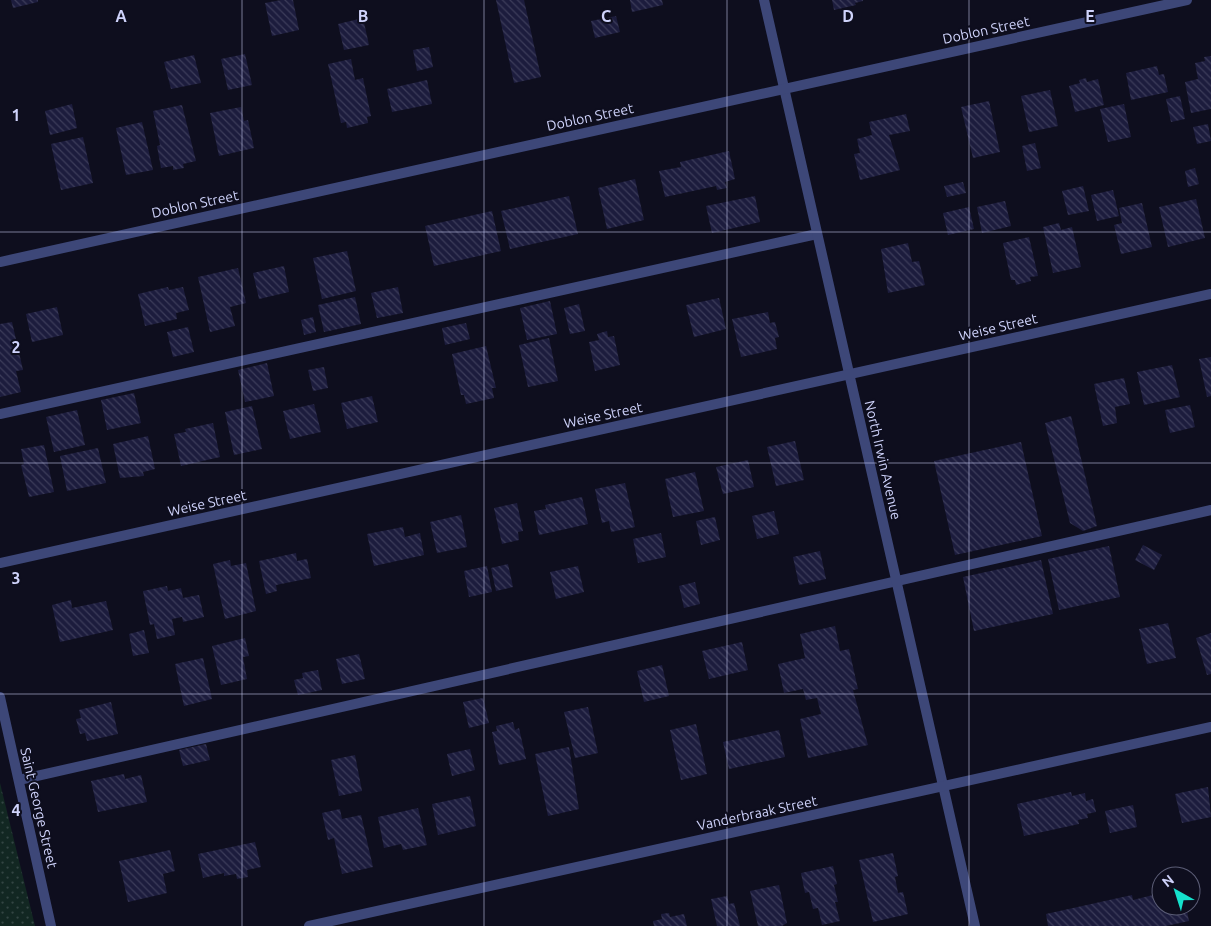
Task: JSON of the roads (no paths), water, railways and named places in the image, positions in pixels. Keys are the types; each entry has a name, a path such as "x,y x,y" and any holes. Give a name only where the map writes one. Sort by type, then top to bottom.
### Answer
{"street":[{"name":"North Irwin Avenue","path":"764,0 976,926"},
{"name":"Doblon Street","path":"0,262 1163,3 1187,0"},
{"path":"0,414 817,234"},
{"name":"Weise Street","path":"0,563 1211,294"},
{"path":"19,780 1211,510"},
{"name":"Saint George Street","path":"0,697 51,926"},
{"name":"Vanderbraak Street","path":"309,926 1211,727"}]}
